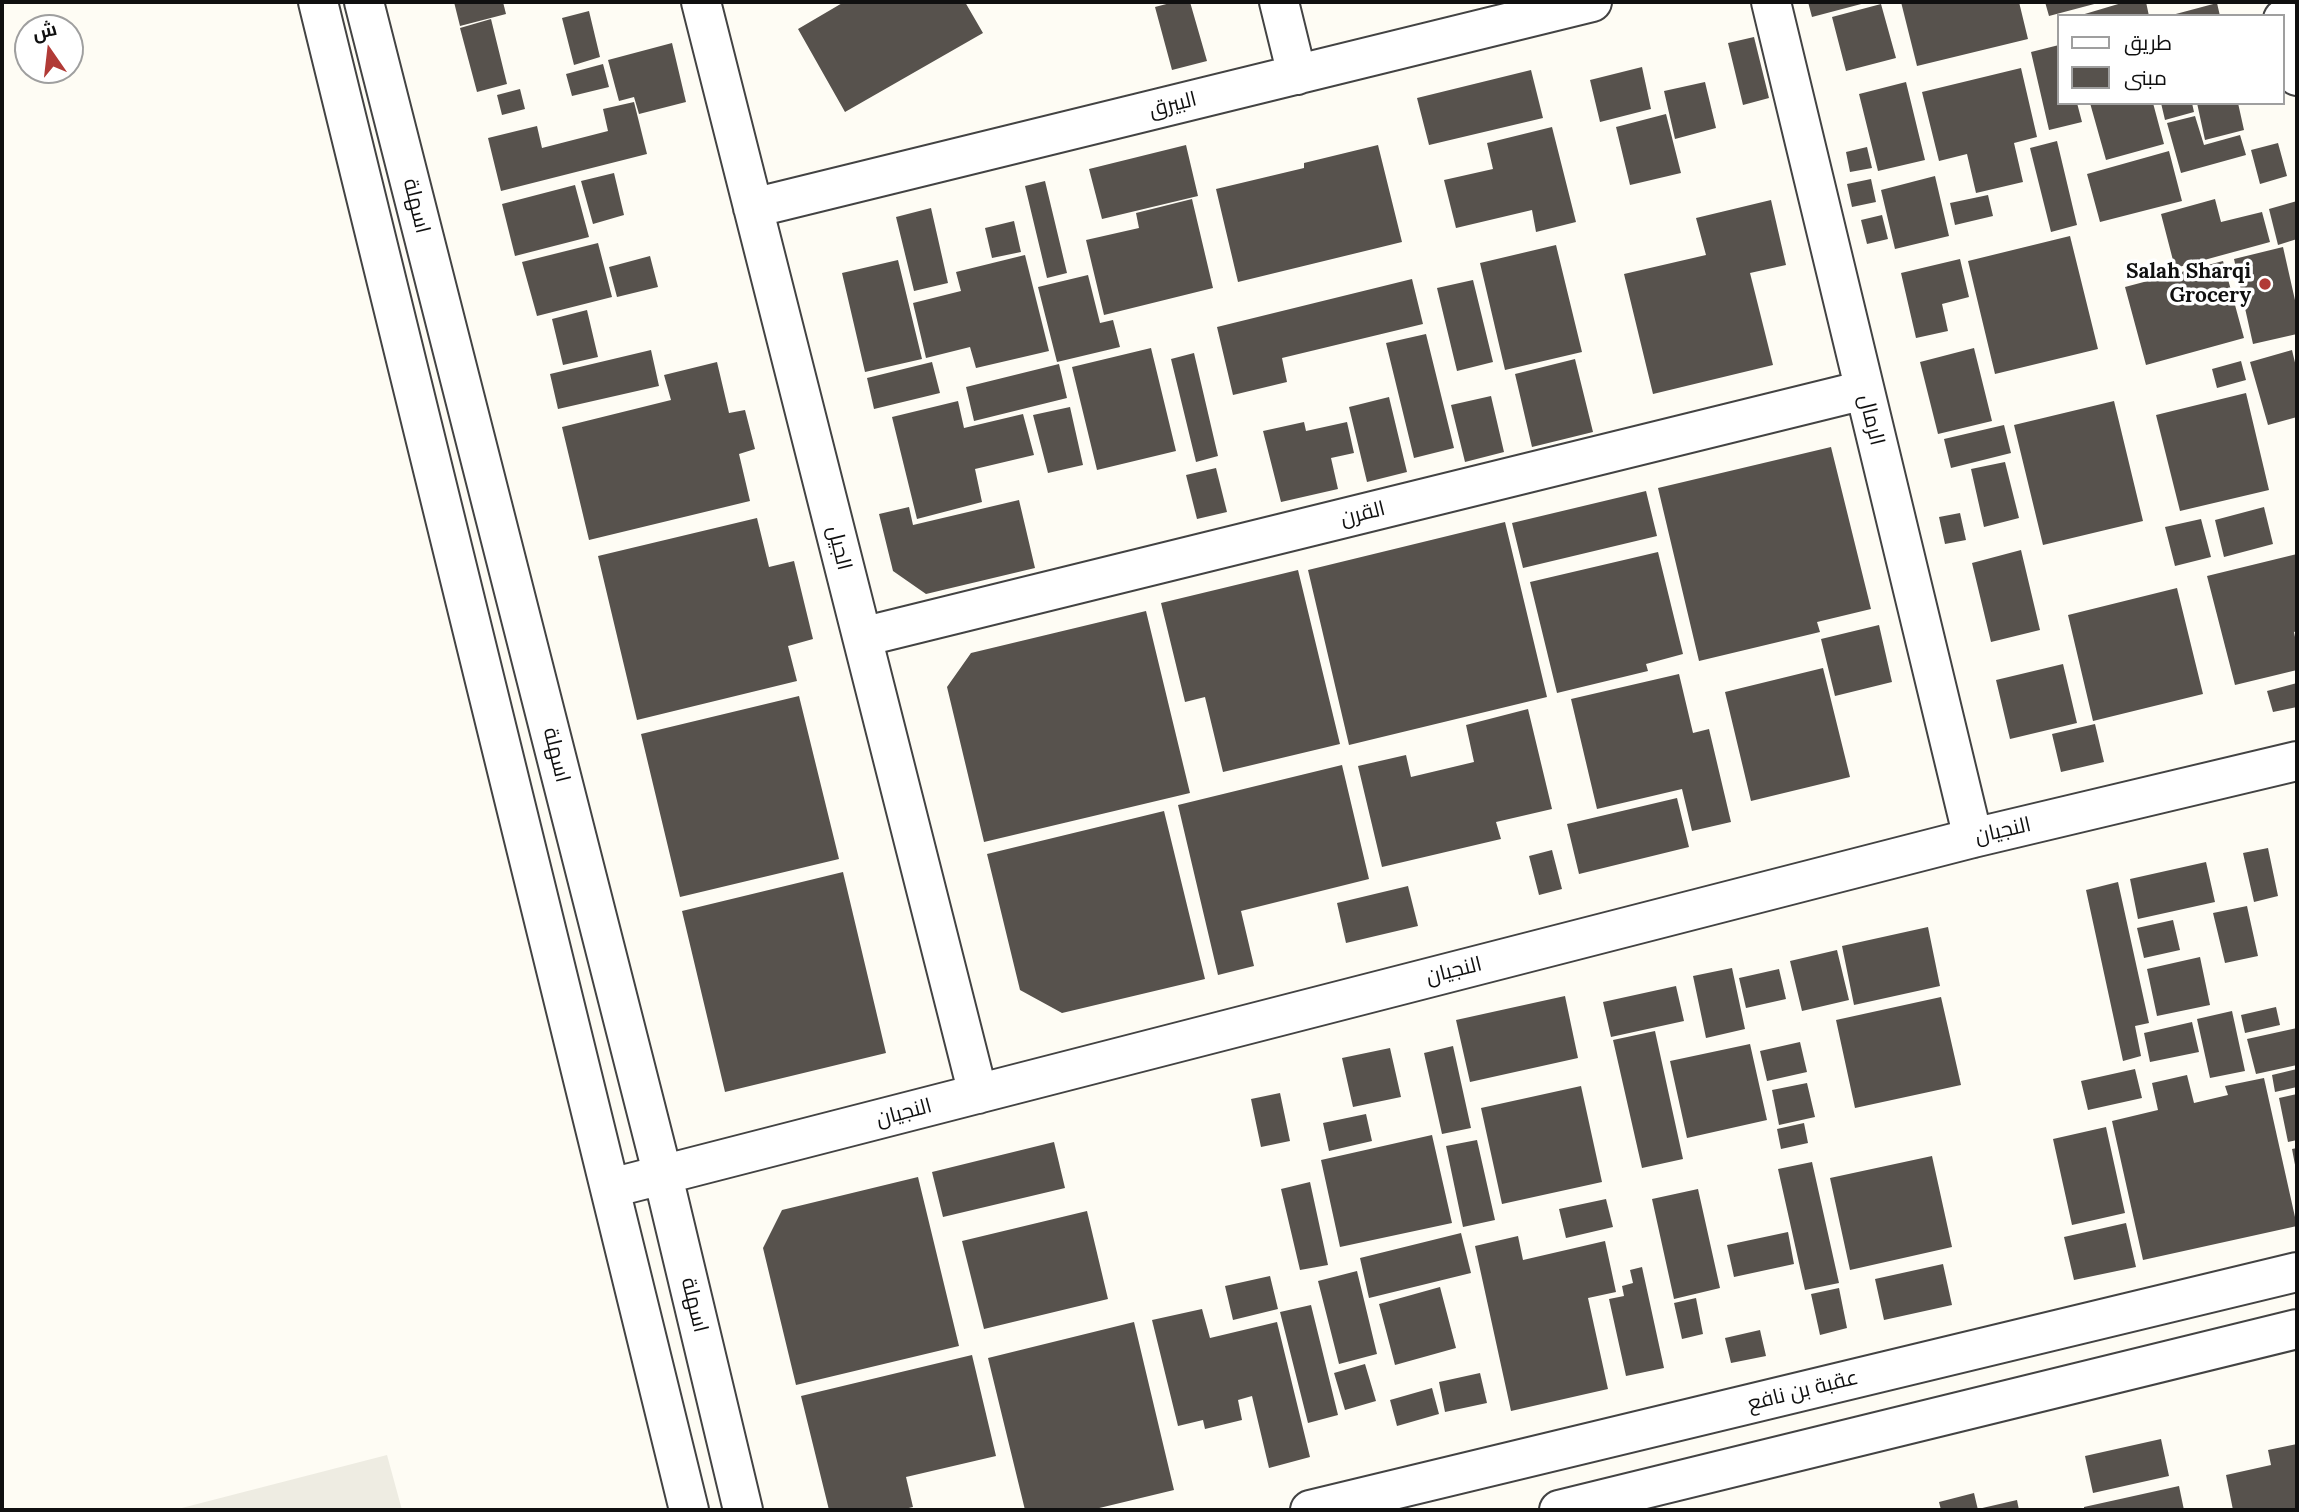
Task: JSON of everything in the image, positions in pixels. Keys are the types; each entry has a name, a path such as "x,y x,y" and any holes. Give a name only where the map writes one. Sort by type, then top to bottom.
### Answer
{"street":[{"path":"318,2 689,1510"},
{"name":"اسهلة","path":"364,2 663,1176 743,1510"},
{"name":"الجيل","path":"701,2 978,1094"},
{"path":"1279,2 1297,75"},
{"name":"البيرق","path":"753,208 1592,2"},
{"name":"الرمال","path":"1771,2 1973,838"},
{"path":"2285,25 2297,76"},
{"name":"القرن","path":"862,637 1864,390"},
{"name":"النجيان","path":"611,1188 1973,838 2297,761"},
{"name":"عقبة بن نافع","path":"1310,1510 1414,1498 2297,1272"},
{"path":"1559,1510 1650,1499 2297,1329"}],"shaded area":[{"path":"387,1455 402,1510 174,1510"}],"building":[{"path":"454,2 503,2 506,14 460,26"},
{"path":"844,2 965,2 983,33 845,112 798,29"},
{"path":"1174,2 1190,2 1207,61 1172,70 1155,7"},
{"path":"1808,2 1865,2 1865,3 1812,17"},
{"path":"1901,2 2019,2 2028,39 1917,66"},
{"path":"2045,2 2098,2 2098,3 2049,16"},
{"path":"2125,2 2146,2 2149,14 2085,14"},
{"path":"2217,3 2220,14 2176,14"},
{"path":"1881,4 1896,58 1846,71 1832,17"},
{"path":"589,11 600,57 574,65 562,18"},
{"path":"491,19 507,84 477,92 460,28"},
{"path":"1754,37 1769,98 1743,105 1728,43"},
{"path":"672,43 686,102 639,114 634,97 619,101 608,60"},
{"path":"2058,45 2058,105 2078,105 2082,122 2049,130 2031,52"},
{"path":"603,64 609,87 572,96 566,74"},
{"path":"1642,67 1651,109 1600,122 1590,80"},
{"path":"2021,68 2037,137 2014,143 2023,182 1976,193 1967,154 1939,161 1922,92"},
{"path":"1531,70 1543,118 1429,145 1417,98"},
{"path":"1705,82 1716,128 1675,139 1664,91"},
{"path":"1906,82 1925,160 1878,171 1859,94"},
{"path":"520,89 525,109 502,115 497,95"},
{"path":"634,102 647,154 501,191 488,138 537,126 542,148 608,131 603,109"},
{"path":"2091,105 2154,105 2164,144 2106,160"},
{"path":"2161,105 2192,105 2194,112 2165,120"},
{"path":"2197,105 2238,105 2244,130 2205,140"},
{"path":"1666,114 1681,173 1630,185 1616,127"},
{"path":"2195,116 2204,145 2240,135 2246,155 2181,173 2167,123"},
{"path":"1552,127 1576,222 1536,232 1532,210 1456,228 1444,180 1493,169 1487,143"},
{"path":"2057,141 2077,225 2051,232 2030,148"},
{"path":"2278,143 2287,176 2260,184 2251,150"},
{"path":"1186,145 1198,196 1102,219 1089,169"},
{"path":"1378,145 1402,242 1238,282 1216,189 1304,168 1304,163"},
{"path":"1867,147 1872,168 1850,172 1846,152"},
{"path":"2169,151 2182,201 2100,222 2087,174"},
{"path":"614,173 624,215 593,224 581,181"},
{"path":"1935,176 1949,236 1895,249 1881,190"},
{"path":"1871,179 1876,202 1852,207 1847,184"},
{"path":"1045,181 1067,273 1047,278 1025,186"},
{"path":"575,185 589,237 515,256 502,204"},
{"path":"1988,195 1993,216 1955,225 1950,203"},
{"path":"1192,199 1213,288 1104,315 1086,240 1139,228 1136,213"},
{"path":"2215,199 2221,222 2262,212 2270,242 2175,268 2161,214"},
{"path":"1771,200 1786,265 1750,273 1773,365 1653,394 1624,274 1706,255 1696,218"},
{"path":"2297,201 2297,239 2278,245 2269,209"},
{"path":"931,208 948,283 914,291 896,217"},
{"path":"1882,215 1888,239 1867,244 1861,220"},
{"path":"1014,221 1021,252 992,258 985,228"},
{"path":"2070,236 2098,349 1995,374 1968,261"},
{"path":"598,243 612,297 537,316 522,262"},
{"path":"1556,245 1582,352 1505,370 1480,263"},
{"name":"Salah Sharqi Grocery","path":"2283,247 2297,309 2297,334 2253,344 2234,259"},
{"path":"1025,255 1049,351 976,368 970,347 926,358 913,303 961,291 956,272"},
{"path":"650,256 658,287 617,297 609,267"},
{"path":"1960,259 1969,297 1942,304 1948,331 1916,338 1901,273"},
{"path":"898,260 922,359 865,372 842,273"},
{"path":"2223,261 2244,338 2146,365 2125,287"},
{"path":"1088,275 1100,323 1113,320 1120,347 1057,362 1038,287"},
{"path":"1412,279 1423,324 1282,358 1287,382 1233,395 1217,327"},
{"path":"1473,280 1493,362 1457,371 1437,288"},
{"path":"587,310 598,357 563,365 552,319"},
{"path":"1426,334 1454,448 1414,458 1386,343"},
{"path":"1151,348 1176,451 1097,470 1072,367"},
{"path":"1974,348 1992,421 1938,434 1920,362"},
{"path":"651,350 659,386 558,409 550,374"},
{"path":"2292,350 2297,371 2297,417 2268,425 2250,362"},
{"path":"1194,353 1218,456 1196,462 1171,359"},
{"path":"1575,359 1593,432 1532,447 1515,374"},
{"path":"2241,361 2246,380 2217,388 2212,369"},
{"path":"717,362 729,413 745,410 755,449 739,454 750,501 589,540 562,427 671,400 664,375"},
{"path":"932,362 940,393 874,409 867,378"},
{"path":"1059,364 1067,398 974,421 966,387"},
{"path":"2246,393 2269,490 2180,511 2156,415"},
{"path":"1491,396 1504,452 1465,462 1451,405"},
{"path":"1389,397 1407,472 1367,482 1349,407"},
{"path":"958,401 964,428 1023,414 1034,455 975,469 982,502 917,519 892,417"},
{"path":"2114,401 2143,521 2043,545 2014,425"},
{"path":"1070,407 1083,465 1048,473 1033,415"},
{"path":"1304,422 1306,431 1347,422 1354,453 1331,458 1338,489 1281,502 1263,431"},
{"path":"2004,425 2011,453 1951,468 1944,439"},
{"path":"1831,447 1871,609 1817,622 1820,632 1699,661 1658,488"},
{"path":"2005,462 2019,518 1984,527 1971,469"},
{"path":"1216,468 1227,512 1197,519 1186,475"},
{"path":"1646,491 1657,536 1523,568 1512,523"},
{"path":"1019,500 1035,568 926,594 893,571 879,514 909,507 913,525"},
{"path":"2264,507 2273,544 2224,557 2215,520"},
{"path":"1960,513 1966,540 1945,544 1939,517"},
{"path":"757,518 769,567 794,561 813,639 788,646 797,681 637,720 598,556"},
{"path":"2201,519 2211,557 2175,566 2165,527"},
{"path":"1505,522 1547,697 1349,745 1308,570"},
{"path":"2021,550 2040,630 1991,642 1972,563"},
{"path":"1658,552 1683,654 1646,664 1648,671 1557,693 1530,582"},
{"path":"2297,554 2297,631 2294,632 2297,670 2235,685 2207,576"},
{"path":"1298,570 1340,744 1223,772 1205,697 1185,702 1161,603"},
{"path":"2177,588 2203,694 2093,721 2068,615"},
{"path":"1146,611 1190,793 984,842 947,687 971,653"},
{"path":"1879,625 1892,682 1835,696 1821,639"},
{"path":"2063,664 2077,723 2010,739 1996,680"},
{"path":"1823,668 1850,777 1751,801 1725,692"},
{"path":"1679,674 1693,733 1709,729 1731,822 1692,831 1682,789 1597,809 1571,699"},
{"path":"2297,683 2297,707 2273,712 2267,691"},
{"path":"799,696 839,859 680,897 641,734"},
{"path":"1528,709 1552,809 1496,822 1501,839 1382,867 1358,766 1406,755 1411,777 1474,762 1466,725"},
{"path":"2095,724 2104,762 2061,772 2052,734"},
{"path":"1342,765 1369,879 1241,911 1254,966 1218,975 1178,805"},
{"path":"1677,798 1689,847 1579,874 1567,824"},
{"path":"1164,811 1205,979 1062,1013 1020,990 987,854"},
{"path":"2268,848 2278,896 2254,902 2243,853"},
{"path":"1552,850 1562,889 1539,895 1529,856"},
{"path":"2206,862 2215,902 2138,919 2130,879"},
{"path":"843,872 886,1053 725,1092 682,911"},
{"path":"2118,882 2149,1023 2135,1026 2141,1056 2123,1061 2086,890"},
{"path":"1408,886 1418,926 1346,943 1337,903"},
{"path":"2247,906 2258,956 2225,963 2213,913"},
{"path":"2173,920 2180,950 2144,958 2137,928"},
{"path":"1928,927 1940,986 1854,1005 1842,946"},
{"path":"1837,950 1849,1000 1802,1011 1790,961"},
{"path":"2200,957 2210,1005 2157,1016 2147,969"},
{"path":"1732,968 1745,1029 1706,1038 1693,976"},
{"path":"1779,969 1786,999 1746,1008 1739,978"},
{"path":"1676,986 1684,1021 1611,1037 1603,1002"},
{"path":"1565,996 1578,1058 1470,1082 1456,1020"},
{"path":"1941,997 1961,1085 1855,1108 1836,1020"},
{"path":"2276,1007 2280,1025 2245,1033 2241,1015"},
{"path":"2232,1011 2245,1071 2210,1078 2197,1019"},
{"path":"2192,1022 2199,1052 2150,1062 2144,1033"},
{"path":"2297,1028 2297,1065 2256,1074 2247,1039"},
{"path":"1655,1031 1683,1159 1642,1168 1613,1040"},
{"path":"1800,1042 1807,1072 1767,1081 1760,1051"},
{"path":"1750,1044 1767,1120 1687,1138 1670,1061"},
{"path":"1453,1046 1471,1128 1442,1134 1424,1053"},
{"path":"1390,1048 1401,1097 1353,1107 1342,1058"},
{"path":"2135,1069 2142,1098 2088,1110 2081,1081"},
{"path":"2297,1069 2297,1087 2275,1092 2272,1075"},
{"path":"2187,1075 2194,1103 2228,1095 2225,1086 2264,1078 2297,1226 2143,1260 2112,1121 2158,1110 2152,1083"},
{"path":"1807,1083 1815,1117 1779,1125 1772,1090"},
{"path":"1581,1086 1602,1182 1502,1204 1481,1108"},
{"path":"1280,1093 1290,1141 1261,1147 1251,1099"},
{"path":"2297,1094 2297,1140 2288,1142 2279,1098"},
{"path":"1366,1114 1372,1141 1329,1151 1323,1123"},
{"path":"1804,1123 1808,1143 1781,1149 1777,1129"},
{"path":"2106,1127 2125,1213 2072,1225 2053,1139"},
{"path":"1432,1135 1452,1223 1340,1247 1321,1160"},
{"path":"1477,1140 1495,1220 1463,1227 1446,1146"},
{"path":"1054,1142 1065,1188 943,1217 932,1172"},
{"path":"2297,1148 2297,1170 2296,1170 2292,1149"},
{"path":"1932,1156 1952,1247 1850,1270 1830,1178"},
{"path":"1812,1162 1839,1283 1805,1290 1778,1169"},
{"path":"918,1177 959,1346 796,1385 763,1248 782,1210"},
{"path":"1310,1182 1328,1265 1300,1270 1281,1189"},
{"path":"1698,1189 1720,1288 1674,1299 1652,1199"},
{"path":"1606,1199 1613,1227 1566,1238 1559,1209"},
{"path":"1087,1211 1108,1299 984,1329 962,1241"},
{"path":"2126,1223 2136,1267 2074,1280 2064,1237"},
{"path":"1788,1232 1794,1264 1734,1277 1727,1245"},
{"path":"1461,1233 1471,1273 1369,1298 1360,1258"},
{"path":"1518,1236 1523,1260 1605,1241 1616,1292 1588,1298 1608,1389 1511,1411 1475,1246"},
{"path":"1943,1264 1952,1305 1884,1320 1875,1279"},
{"path":"1642,1267 1664,1368 1626,1376 1609,1299 1624,1296 1622,1286 1633,1283 1630,1270"},
{"path":"1357,1271 1377,1354 1339,1364 1318,1281"},
{"path":"1270,1276 1278,1309 1233,1320 1225,1286"},
{"path":"1440,1287 1456,1348 1395,1365 1379,1304"},
{"path":"1839,1288 1847,1328 1820,1335 1811,1294"},
{"path":"1696,1298 1703,1334 1682,1339 1674,1303"},
{"path":"1311,1305 1338,1415 1308,1423 1280,1312"},
{"path":"1202,1309 1210,1338 1277,1322 1310,1457 1269,1468 1252,1396 1238,1400 1242,1420 1205,1429 1203,1420 1178,1426 1152,1320"},
{"path":"1134,1322 1174,1490 1091,1510 1025,1510 988,1358"},
{"path":"1760,1330 1766,1356 1731,1363 1725,1338"},
{"path":"972,1355 996,1456 906,1477 913,1507 900,1510 829,1510 801,1396"},
{"path":"1365,1364 1376,1401 1345,1410 1334,1373"},
{"path":"1480,1373 1487,1403 1445,1412 1439,1382"},
{"path":"1432,1388 1439,1414 1397,1426 1390,1400"},
{"path":"2161,1439 2169,1476 2093,1493 2085,1456"},
{"path":"2297,1444 2297,1510 2233,1510 2226,1475 2271,1465 2268,1450"},
{"path":"2179,1486 2184,1510 2084,1510 2084,1507"},
{"path":"1974,1493 1978,1510 1941,1510 1939,1502"},
{"path":"2017,1500 2019,1510 1978,1509"}],"place":[{"name":"Salah Sharqi Grocery","path":"2265,284"}]}
